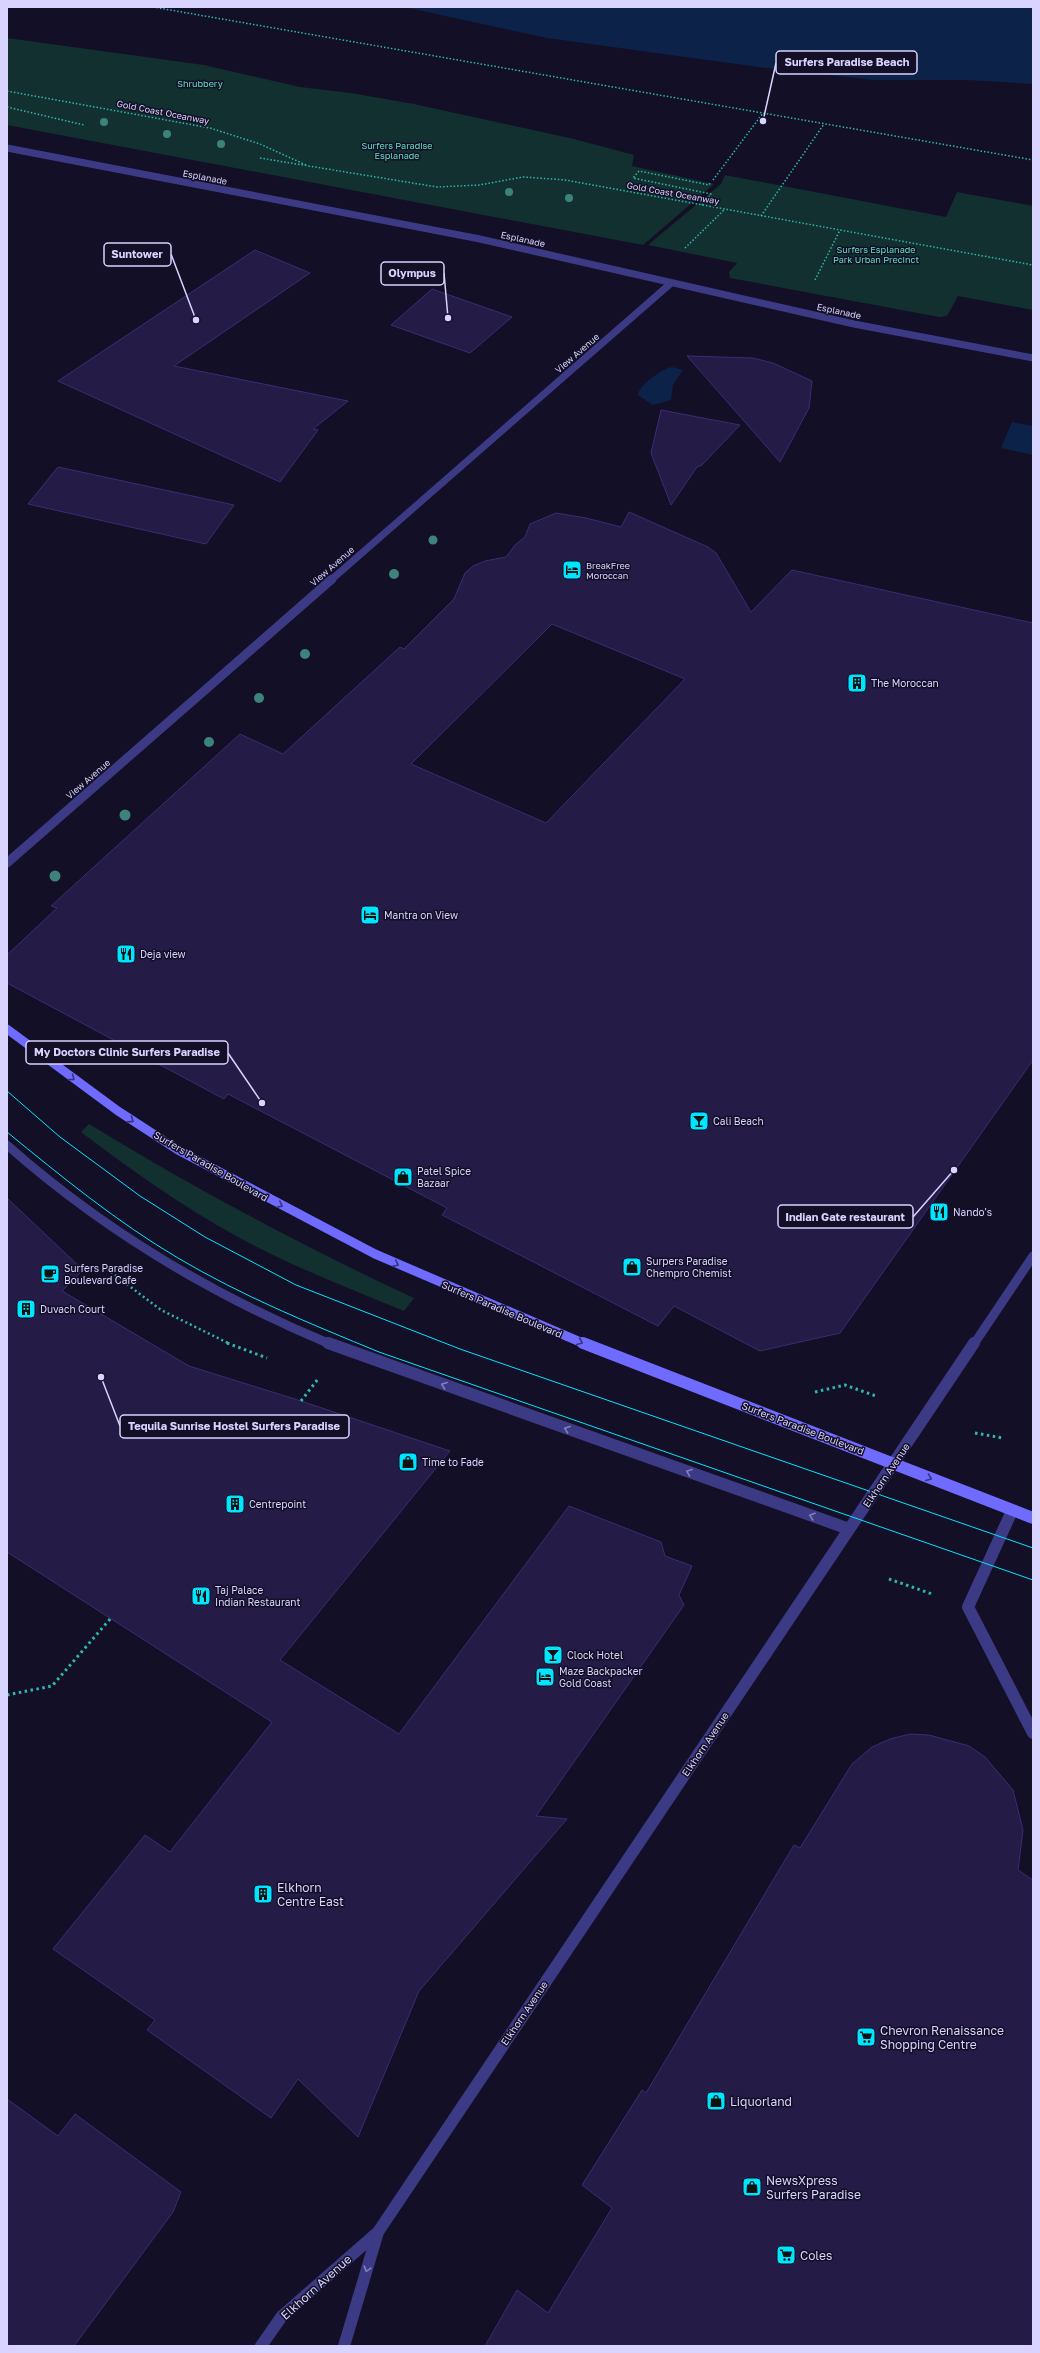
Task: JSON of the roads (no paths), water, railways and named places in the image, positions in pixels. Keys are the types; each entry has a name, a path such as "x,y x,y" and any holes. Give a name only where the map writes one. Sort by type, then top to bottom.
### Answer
{"street":[{"name":"Esplanade","path":"7,148 480,239 570,258 670,284 854,324 1033,358"},
{"name":"View Avenue","path":"7,863 670,284"},
{"name":"Surfers Paradise Boulevard","path":"7,1029 118,1111 178,1150 375,1254 624,1361 1033,1518"},
{"path":"7,1145 69,1198 113,1228 194,1278 273,1320 402,1370 849,1529"},
{"name":"Elkhorn Avenue","path":"261,2346 282,2316 378,2232 893,1463 953,1378 1033,1256"},
{"path":"1012,1511 968,1607 1033,1733"},
{"name":"Elkhorn Avenue","path":"344,2346 378,2232"}],"water":[{"path":"404,7 1033,7 1033,84 967,80 873,80 758,67 547,38"},
{"path":"672,367 683,370 673,385 671,400 653,405 638,395 639,391 646,382"},
{"path":"1012,422 1033,426 1033,455 1001,448"}],"tram line":[{"path":"7,1091 60,1137 140,1196 205,1237 296,1285 460,1349 1033,1548"},
{"path":"7,1132 90,1198 155,1244 227,1285 302,1320 379,1352 1033,1580"}],"place":[{"name":"Surfers Paradise Beach","path":"763,121"},
{"name":"Olympus","path":"448,318"},
{"name":"Suntower","path":"196,320"},
{"name":"BreakFree Moroccan","path":"572,570"},
{"name":"The Moroccan","path":"857,683"},
{"name":"Mantra on View","path":"370,915"},
{"name":"Deja view","path":"126,954"},
{"name":"My Doctors Clinic Surfers Paradise","path":"262,1103"},
{"name":"Cali Beach","path":"699,1121"},
{"name":"Indian Gate restaurant","path":"954,1170"},
{"name":"Patel Spice Bazaar","path":"403,1177"},
{"name":"Nando's","path":"939,1212"},
{"name":"Surpers Paradise Chempro Chemist","path":"632,1267"},
{"name":"Surfers Paradise Boulevard Cafe","path":"50,1274"},
{"name":"Duvach Court","path":"26,1309"},
{"name":"Tequila Sunrise Hostel Surfers Paradise","path":"101,1377"},
{"name":"Time to Fade","path":"408,1462"},
{"name":"Centrepoint","path":"235,1504"},
{"name":"Taj Palace Indian Restaurant","path":"201,1596"},
{"name":"Clock Hotel","path":"553,1655"},
{"name":"Maze Backpacker Gold Coast","path":"545,1677"},
{"name":"Elkhorn Centre East","path":"263,1894"},
{"name":"Chevron Renaissance Shopping Centre","path":"866,2037"},
{"name":"Liquorland","path":"716,2101"},
{"name":"NewsXpress Surfers Paradise","path":"752,2187"},
{"name":"Coles","path":"786,2255"}],"park label":[{"name":"Shrubbery","path":"200,83"},
{"name":"Surfers Paradise Esplanade","path":"397,150"},
{"name":"Surfers Esplanade Park Urban Precinct","path":"876,254"}]}
